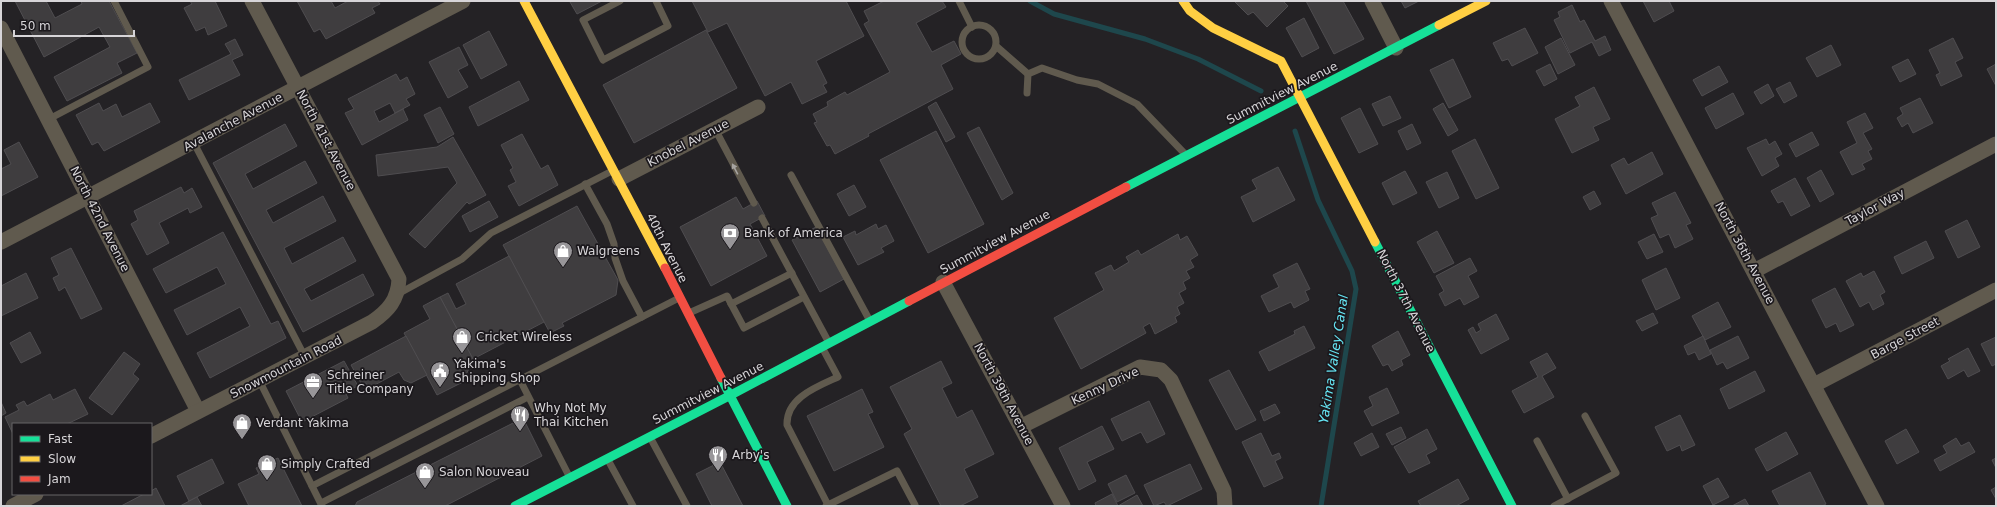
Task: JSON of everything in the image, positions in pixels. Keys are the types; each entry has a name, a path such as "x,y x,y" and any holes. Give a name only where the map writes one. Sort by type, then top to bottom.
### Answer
{"main road":[{"name":"North 37th Avenue","path":"1183,1 1188,11 1217,31 1281,61 1512,506"},
{"name":"Summitview Avenue","path":"515,506 538,498 570,477 729,396 943,282 1300,96 1486,1"},
{"name":"40th Avenue","path":"530,3 687,314 787,506"}],"street":[{"name":"North 41st Avenue","path":"252,1 399,279"},
{"name":"Avalanche Avenue","path":"1,242 194,143 463,1"},
{"path":"1372,1 1396,48"},
{"name":"North 36th Avenue","path":"1611,1 1877,506"},
{"name":"North 42nd Avenue","path":"1,28 198,412"},
{"name":"Knobel Avenue","path":"616,175 715,130 758,107"},
{"name":"Taylor Way","path":"1754,271 1996,144"},
{"name":"Snowmountain Road","path":"152,435 305,357 382,315 391,307 396,295 399,279"},
{"name":"North 39th Avenue","path":"943,282 1022,426 1063,506"},
{"name":"Barge Street","path":"1814,385 1996,290"},
{"name":"Kenny Drive","path":"1022,426 1140,367 1161,370 1171,380 1224,491 1225,506"},
{"path":"13,506 34,495"}],"lane":[{"path":"49,119 148,67 114,1"},
{"path":"620,1 583,20 603,60 668,26 656,1"},
{"path":"959,1 972,27"},
{"path":"983,26 992,31 996,41 996,46 994,51 980,59 969,55 963,46 963,40 968,30 972,27 983,26"},
{"path":"996,46 1028,74"},
{"path":"1028,74 1042,68 1077,80 1098,84 1131,101 1143,109 1187,156"},
{"path":"1027,93 1028,74"},
{"path":"715,130 754,203"},
{"path":"194,143 305,357"},
{"path":"396,295 462,259 491,233 586,184 616,175"},
{"path":"791,175 870,321"},
{"path":"586,184 607,224 614,244 615,258 624,281 642,317"},
{"path":"762,218 804,297 838,377 805,394 792,404 786,417 787,425 827,506 897,471 914,506"},
{"path":"731,304 792,273"},
{"path":"687,314 727,296 744,328 804,297"},
{"path":"312,486 679,298"},
{"path":"259,380 322,505 528,397"},
{"path":"520,380 570,477"},
{"path":"1554,506 1616,473 1586,416"},
{"path":"650,437 686,506"},
{"path":"1537,441 1568,499"},
{"path":"607,458 632,506"}],"building":[{"path":"15,1 46,1 55,18 82,4 81,1 109,1 137,53 117,63 122,73 67,101 54,77 110,47 99,27 44,57"},
{"path":"190,1 215,1 227,26 208,35 205,27 196,31 184,8 192,4"},
{"path":"297,1 331,1 335,8 348,1 378,1 380,4 372,8 375,13 326,39 320,29 314,32"},
{"path":"602,1 577,14 570,2"},
{"path":"692,1 846,1 864,36 816,61 827,83 823,85 827,92 802,104 791,82 765,96 727,23 708,32"},
{"path":"884,1 942,1 946,7 916,23 932,52 954,41 961,54 941,65 953,89 868,134 869,136 835,154 830,145 827,146 814,123 817,122 813,114 828,106 827,102 845,92 847,95 890,72 864,24 869,21 864,11"},
{"path":"1234,1 1283,1 1288,6 1267,27 1253,12 1248,15"},
{"path":"1306,1 1343,1 1364,39 1334,54"},
{"path":"1401,1 1419,1 1405,8"},
{"path":"1643,1 1669,1 1674,11 1654,22"},
{"path":"1572,5 1580,22 1584,20 1595,41 1605,36 1611,50 1599,56 1592,42 1570,53 1554,20 1560,17 1558,12"},
{"path":"1304,18 1319,48 1302,57 1286,28"},
{"path":"1525,28 1538,53 1512,66 1508,59 1502,61 1493,43"},
{"path":"706,30 737,88 634,143 603,85"},
{"path":"489,31 507,65 481,79 463,45"},
{"path":"1561,38 1575,65 1558,74 1545,47"},
{"path":"1953,38 1963,58 1955,62 1962,76 1941,86 1936,75 1940,73 1929,50"},
{"path":"235,39 243,55 232,60 240,75 189,100 179,80 231,54 225,44"},
{"path":"1831,45 1841,65 1817,77 1806,58"},
{"path":"459,47 468,65 458,70 468,87 448,98 429,62"},
{"path":"1453,59 1471,97 1449,108 1430,70"},
{"path":"1908,59 1916,74 1900,82 1892,67"},
{"path":"1550,64 1557,79 1544,86 1536,71"},
{"path":"1996,64 1996,86 1987,69"},
{"path":"1719,66 1728,82 1702,96 1693,80"},
{"path":"396,74 400,81 407,77 415,94 406,99 410,105 395,113 390,103 374,111 379,122 403,109 408,120 362,145 345,113 354,109 348,99"},
{"path":"519,81 529,100 478,126 469,107"},
{"path":"1790,82 1797,96 1784,103 1776,89"},
{"path":"1768,84 1774,96 1761,104 1754,92"},
{"path":"1594,87 1610,119 1593,127 1599,140 1572,153 1555,119 1580,106 1575,97"},
{"path":"1733,93 1744,114 1716,129 1705,108"},
{"path":"1390,96 1401,118 1383,126 1372,104"},
{"path":"1920,98 1933,123 1913,133 1908,123 1902,127 1897,118 1903,114 1900,108"},
{"path":"936,102 955,137 946,142 928,107"},
{"path":"99,103 103,111 116,104 122,117 150,103 160,122 104,151 98,142 92,145 76,115"},
{"path":"1443,103 1458,130 1448,136 1433,109"},
{"path":"440,107 454,134 438,143 424,115"},
{"path":"1360,108 1378,144 1359,153 1341,118"},
{"path":"1865,113 1873,128 1863,133 1872,149 1868,151 1872,159 1862,164 1865,169 1852,175 1840,152 1857,143 1847,122"},
{"path":"285,124 297,146 245,174 253,189 305,161 317,183 266,210 273,223 323,196 336,221 284,248 292,264 343,237 356,261 304,289 311,301 363,274 374,295 303,332 213,163"},
{"path":"1412,124 1421,143 1407,150 1398,131"},
{"path":"979,127 1013,193 1002,200 967,133"},
{"path":"936,131 984,224 928,253 880,160"},
{"path":"1812,132 1819,145 1796,157 1789,144"},
{"path":"522,134 541,169 548,165 558,185 519,206 508,186 516,182 510,170 513,168 501,145"},
{"path":"453,137 486,195 469,204 467,202 425,248 409,234 457,183 448,167 378,176 376,155 437,147"},
{"path":"1475,139 1499,188 1476,199 1452,151"},
{"path":"1766,139 1769,145 1775,141 1782,154 1775,158 1779,166 1762,176 1747,148"},
{"path":"19,142 38,177 1,196 1,169 11,164 4,150"},
{"path":"1652,152 1663,174 1626,194 1611,165 1624,158 1628,165"},
{"path":"1278,167 1295,200 1253,222 1241,197 1257,189 1252,180"},
{"path":"1821,170 1834,194 1820,202 1807,178"},
{"path":"1405,171 1417,193 1393,205 1382,183"},
{"path":"1447,172 1459,198 1439,208 1426,182"},
{"path":"1795,178 1810,206 1791,216 1783,201 1778,203 1771,191"},
{"path":"854,185 866,207 849,216 837,194"},
{"path":"181,187 184,193 192,188 202,207 190,213 188,208 159,223 169,243 147,255 131,224 138,220 134,211"},
{"path":"1594,191 1601,204 1590,210 1583,197"},
{"path":"1675,192 1691,223 1686,225 1693,239 1675,248 1669,234 1660,238 1651,218 1658,215 1652,203"},
{"path":"736,197 743,209 757,201 765,216 750,224 767,256 711,286 680,227"},
{"path":"489,201 498,217 470,232 462,216"},
{"name":"Walgreens","path":"577,206 618,280 616,295 562,323 564,326 550,333 503,245"},
{"path":"1967,220 1980,247 1958,258 1945,231"},
{"path":"876,224 878,229 886,225 894,241 881,248 884,252 858,265 843,237 855,231 856,235"},
{"path":"816,227 844,279 820,292 792,240"},
{"path":"1437,231 1454,263 1434,273 1417,242"},
{"path":"223,232 271,324 278,321 286,338 210,378 197,353 250,326 240,307 187,335 174,310 226,284 217,267 166,293 153,269"},
{"path":"1178,234 1180,240 1187,236 1198,255 1190,260 1194,267 1186,271 1190,278 1183,282 1186,289 1179,293 1184,303 1177,307 1180,314 1175,317 1177,322 1155,334 1150,323 1143,327 1146,333 1081,369 1054,318 1104,290 1095,273 1111,265 1114,271 1129,262 1126,257 1138,250 1141,255"},
{"path":"1654,234 1663,252 1647,259 1638,242"},
{"path":"1926,241 1934,258 1902,274 1894,257"},
{"path":"71,248 102,309 81,319 65,287 59,291 53,278 59,275 51,258"},
{"path":"509,256 544,322 473,359 440,297 448,293 456,309 466,304 456,284"},
{"path":"1470,258 1477,271 1468,276 1479,297 1464,305 1460,298 1445,306 1439,294 1444,291 1436,276"},
{"path":"1297,263 1310,289 1305,291 1309,300 1294,308 1291,302 1269,312 1261,296 1279,287 1273,275"},
{"path":"1666,268 1680,298 1656,310 1642,280"},
{"path":"1874,271 1885,292 1880,295 1884,304 1873,310 1869,302 1860,307 1846,281 1861,273 1863,277"},
{"path":"26,273 38,298 1,316 1,286"},
{"path":"1835,288 1854,325 1840,332 1836,323 1826,328 1812,300"},
{"path":"440,297 473,359 463,382 437,395 404,333 430,319 423,306"},
{"path":"1718,302 1731,327 1705,340 1692,316"},
{"path":"1653,313 1658,323 1642,331 1636,321"},
{"path":"1496,314 1509,339 1481,354 1468,330 1473,327 1476,333 1481,330 1478,324"},
{"path":"1304,326 1315,348 1269,371 1259,352 1295,334 1294,331"},
{"path":"1398,331 1410,355 1401,360 1403,365 1392,371 1388,364 1383,366 1372,346"},
{"path":"30,332 41,353 21,363 10,343"},
{"path":"406,336 427,375 411,383 404,380 399,372 369,388 366,383 362,385 351,365"},
{"path":"1703,336 1711,354 1699,360 1695,352 1688,355 1684,346"},
{"path":"1738,336 1749,358 1727,369 1723,362 1717,365 1710,350"},
{"path":"1996,337 1996,364 1992,366 1981,344"},
{"path":"1968,348 1980,371 1968,377 1964,370 1948,379 1941,366 1950,361 1948,359"},
{"path":"124,352 140,364 133,374 139,379 112,415 89,398"},
{"path":"1547,353 1556,368 1542,376 1554,397 1524,413 1512,391 1538,377 1530,362"},
{"path":"344,361 358,386 345,392 348,398 302,422 286,391"},
{"path":"941,361 952,383 942,388 957,418 972,410 994,454 964,469 978,497 960,506 941,506 904,434 912,429 890,387"},
{"path":"1229,370 1256,420 1236,430 1209,380"},
{"path":"1755,371 1765,391 1729,409 1720,389"},
{"path":"1387,388 1399,413 1372,426 1364,411 1373,406 1369,397"},
{"path":"75,389 88,414 69,423 12,423 12,432 5,417 19,410 16,405 24,401 27,406 50,394 53,400"},
{"path":"862,389 873,412 868,414 884,447 834,471 807,416"},
{"path":"1149,401 1165,434 1147,443 1141,432 1122,441 1111,419"},
{"path":"1,402 6,413 1,416"},
{"path":"1275,404 1280,413 1264,421 1260,411"},
{"path":"1680,415 1695,445 1682,451 1680,445 1667,451 1655,427"},
{"path":"523,418 542,456 445,506 355,506 357,502"},
{"path":"1102,426 1114,449 1087,462 1096,481 1079,490 1059,448"},
{"path":"1401,427 1406,438 1392,445 1386,434"},
{"path":"1427,429 1437,449 1426,455 1430,463 1409,473 1394,447"},
{"path":"1906,429 1919,452 1897,464 1885,441"},
{"path":"1786,432 1798,454 1767,471 1755,449"},
{"path":"1261,433 1272,456 1279,453 1281,458 1275,461 1283,478 1264,487 1242,442"},
{"path":"1372,433 1379,447 1361,456 1354,443"},
{"path":"1956,438 1961,446 1969,442 1975,452 1940,471 1934,460 1947,453 1943,446"},
{"name":"Simply Crafted","path":"278,458 302,506 249,506 238,484 259,474 256,468"},
{"path":"1996,458 1996,468 1992,460"},
{"path":"212,459 224,483 189,501 177,476"},
{"path":"720,462 743,506 712,506 696,474"},
{"path":"1190,464 1202,489 1167,506 1164,502 1154,506 1144,485"},
{"path":"1810,472 1826,504 1822,506 1780,506 1772,491"},
{"path":"1126,475 1135,493 1117,502 1108,484"},
{"path":"1718,478 1729,497 1713,505 1703,486"},
{"path":"1458,479 1469,499 1456,506 1421,506 1418,501"},
{"path":"1996,487 1996,499 1991,490"},
{"path":"156,488 165,506 121,506 142,495 152,495 152,490"},
{"path":"1112,494 1118,506 1096,506 1095,503"},
{"path":"1137,495 1143,506 1118,506"},
{"path":"197,497 202,506 180,506"},
{"path":"1745,499 1749,506 1732,506"}],"waterway":[{"name":"Yakima Valley Canal","path":"1030,1 1054,14 1145,39 1198,59 1261,91"},
{"name":"Yakima Valley Canal","path":"1295,131 1318,200 1352,271 1356,289 1321,506"}],"traffic: fast":[{"path":"1126,187 1439,25"},
{"path":"1375,242 1512,506"},
{"path":"729,396 909,301"},
{"path":"721,378 787,506"},
{"path":"515,506 729,396"}],"traffic: slow":[{"path":"524,1 665,268"},
{"path":"1183,1 1190,11 1213,28 1281,61 1375,242"},
{"path":"1439,25 1486,1"}],"traffic: jam":[{"path":"909,301 1126,187"},
{"path":"665,268 721,378"}],"place":[{"name":"Bank of America","path":"730,250"},
{"name":"Walgreens","path":"563,268"},
{"name":"Cricket Wireless","path":"462,354"},
{"name":"Yakima's Shipping Shop","path":"440,388"},
{"name":"Schreiner Title Company","path":"313,399"},
{"name":"Why Not My Thai Kitchen","path":"520,432"},
{"name":"Verdant Yakima","path":"242,440"},
{"name":"Arby's","path":"718,472"},
{"name":"Simply Crafted","path":"267,481"},
{"name":"Salon Nouveau","path":"425,489"}]}
